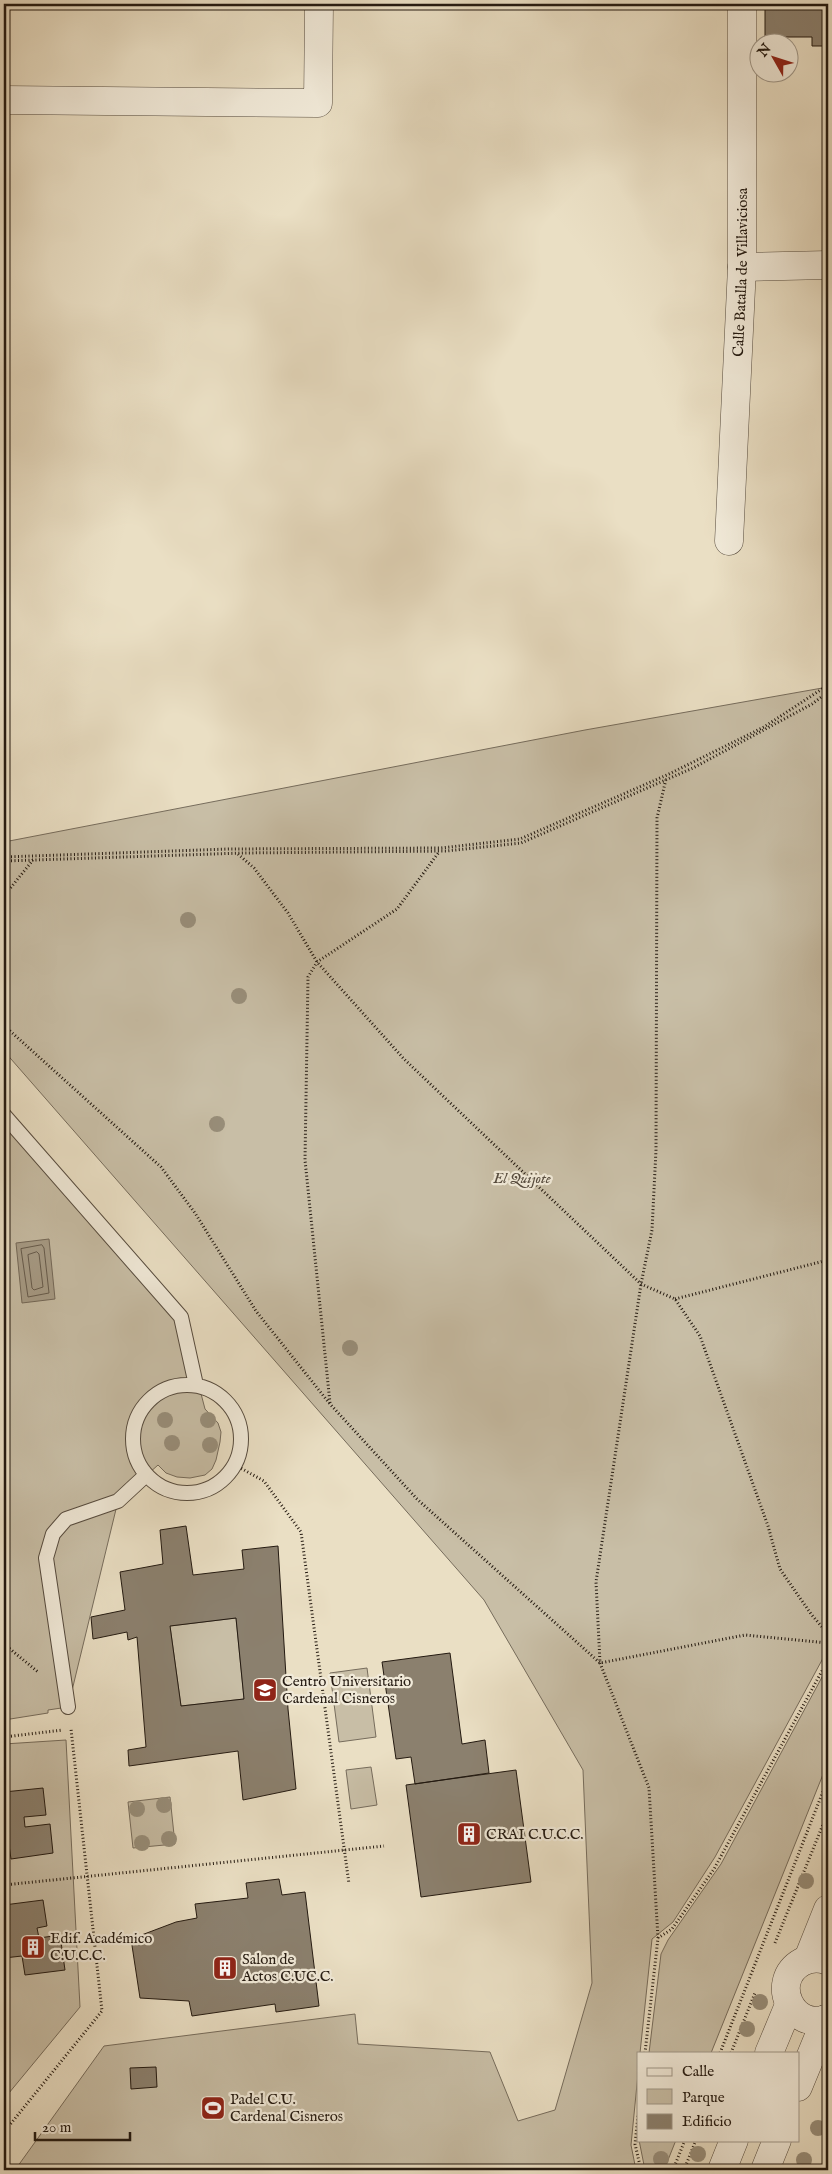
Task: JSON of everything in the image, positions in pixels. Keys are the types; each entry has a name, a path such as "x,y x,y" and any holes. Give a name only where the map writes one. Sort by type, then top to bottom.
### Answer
{"street":[{"path":"4,100 318,103 319,4"},
{"name":"Calle Batalla de Villaviciosa","path":"729,541 742,267 742,4"},
{"path":"742,267 828,265"},
{"path":"827,2018 812,2021 798,2015 789,2005 785,1991 787,1977 796,1966 818,1960 828,1909"},
{"path":"769,2052 789,2005"},
{"path":"800,2082 827,2018"},
{"path":"722,2170 733,2142"},
{"path":"764,2170 776,2142"}],"lane":[{"path":"4,1114 181,1317 196,1385"},
{"path":"177,1385 196,1385 213,1390 227,1400 237,1415 242,1431 241,1448 235,1465 225,1479 210,1489 194,1493 177,1493 160,1487 146,1475 136,1458 132,1440 136,1421 145,1404 160,1392 177,1385"},
{"path":"67,1701 46,1558 53,1534 66,1519 118,1501 146,1475"}],"path":[{"path":"4,857 228,849 441,848 520,839 667,775 764,727 828,685"},
{"path":"4,861 238,854 440,851 521,842 693,768 812,704 828,692"},
{"path":"645,2052 658,1938 649,1788 600,1663 596,1582 652,1221 656,1140 657,818 666,779"},
{"path":"330,1404 305,1160 308,977 317,962 397,909 440,851"},
{"path":"238,854 254,868 288,913 317,962 404,1060 641,1284 675,1299 700,1336 768,1526 780,1570 811,1614 828,1634"},
{"path":"4,896 34,860"},
{"path":"4,1022 9,1030 161,1167 195,1213 256,1311 330,1404 417,1498 600,1663"},
{"path":"675,1299 828,1260"},
{"path":"235,1465 264,1481 301,1532 349,1884"},
{"path":"600,1663 745,1635 828,1643"},
{"path":"4,1644 67,1701 102,2011 4,2132"},
{"path":"658,1938 672,1928 714,1869 828,1660"},
{"path":"4,1737 71,1729"},
{"path":"720,2052 828,1779"},
{"path":"772,1951 828,1812"},
{"path":"4,1885 384,1846"},
{"path":"731,2052 757,1988"},
{"path":"637,2125 635,2144 641,2170"},
{"path":"673,2170 684,2142"},
{"path":"684,2170 695,2142"}],"green space":[{"name":"El Quijote","path":"828,687 828,1649 715,1857 673,1922 652,1939 640,2052 637,2052 637,2084 631,2145 636,2170 15,2170 104,2046 355,2014 358,2044 490,2052 518,2121 555,2110 592,1983 583,1770 484,1600 4,1051 4,842 585,730"},
{"path":"4,1115 181,1317 205,1409 218,1423 221,1432 216,1460 212,1469 205,1475 190,1478 177,1477 166,1473 158,1465 118,1501 68,1707 48,1710 48,1713 4,1720"},
{"path":"236,1618 244,1699 181,1706 170,1626"},
{"path":"828,1666 828,1762 711,2052 649,2052 661,1954 668,1940 721,1864"},
{"path":"367,1668 376,1737 339,1742 330,1673"},
{"path":"66,1740 80,2007 4,2099 4,1744"},
{"path":"371,1767 377,1805 351,1809 346,1770"},
{"path":"170,1797 175,1844 133,1848 128,1802"},
{"path":"639,2142 675,2142 664,2170 645,2170"}],"water":[{"path":"49,1239 55,1299 22,1303 16,1243"}],"building":[{"path":"765,4 828,4 828,34 825,34 825,46 812,46 812,37 800,37 800,32 765,32"},
{"path":"186,1526 193,1575 244,1569 242,1550 278,1546 288,1709 296,1789 243,1800 238,1751 129,1766 128,1750 146,1747 137,1637 128,1640 127,1632 93,1639 91,1617 125,1610 120,1572 163,1564 160,1530","holes":["236,1618 244,1699 181,1706 170,1626"]},
{"path":"450,1653 462,1744 485,1740 489,1773 415,1784 411,1757 396,1759 382,1662"},
{"name":"CRAI C.U.C.C.","path":"516,1770 531,1882 421,1897 406,1785"},
{"path":"43,1788 46,1815 24,1817 25,1827 50,1824 53,1853 11,1859 9,1845 4,1845 4,1792"},
{"name":"Salon de Actos C.UC.C.","path":"279,1879 282,1895 305,1892 319,2006 276,2012 275,2004 192,2016 189,2001 140,1998 131,1939 176,1922 197,1918 195,1904 248,1898 246,1883"},
{"name":"Edif. Académico C.U.C.C.","path":"43,1900 47,1926 37,1928 39,1938 60,1935 65,1970 25,1975 22,1956 4,1958 4,1905"},
{"path":"4,1958 8,1990 4,1990"},
{"path":"156,2067 157,2087 131,2089 130,2068"}],"place":[{"name":"Centro Universitario Cardenal Cisneros","path":"265,1690"},
{"name":"CRAI C.U.C.C.","path":"469,1834"},
{"name":"Edif. Académico C.U.C.C.","path":"33,1947"},
{"name":"Salon de Actos C.UC.C.","path":"225,1968"},
{"name":"Padel C.U. Cardenal Cisneros","path":"213,2108"}]}
